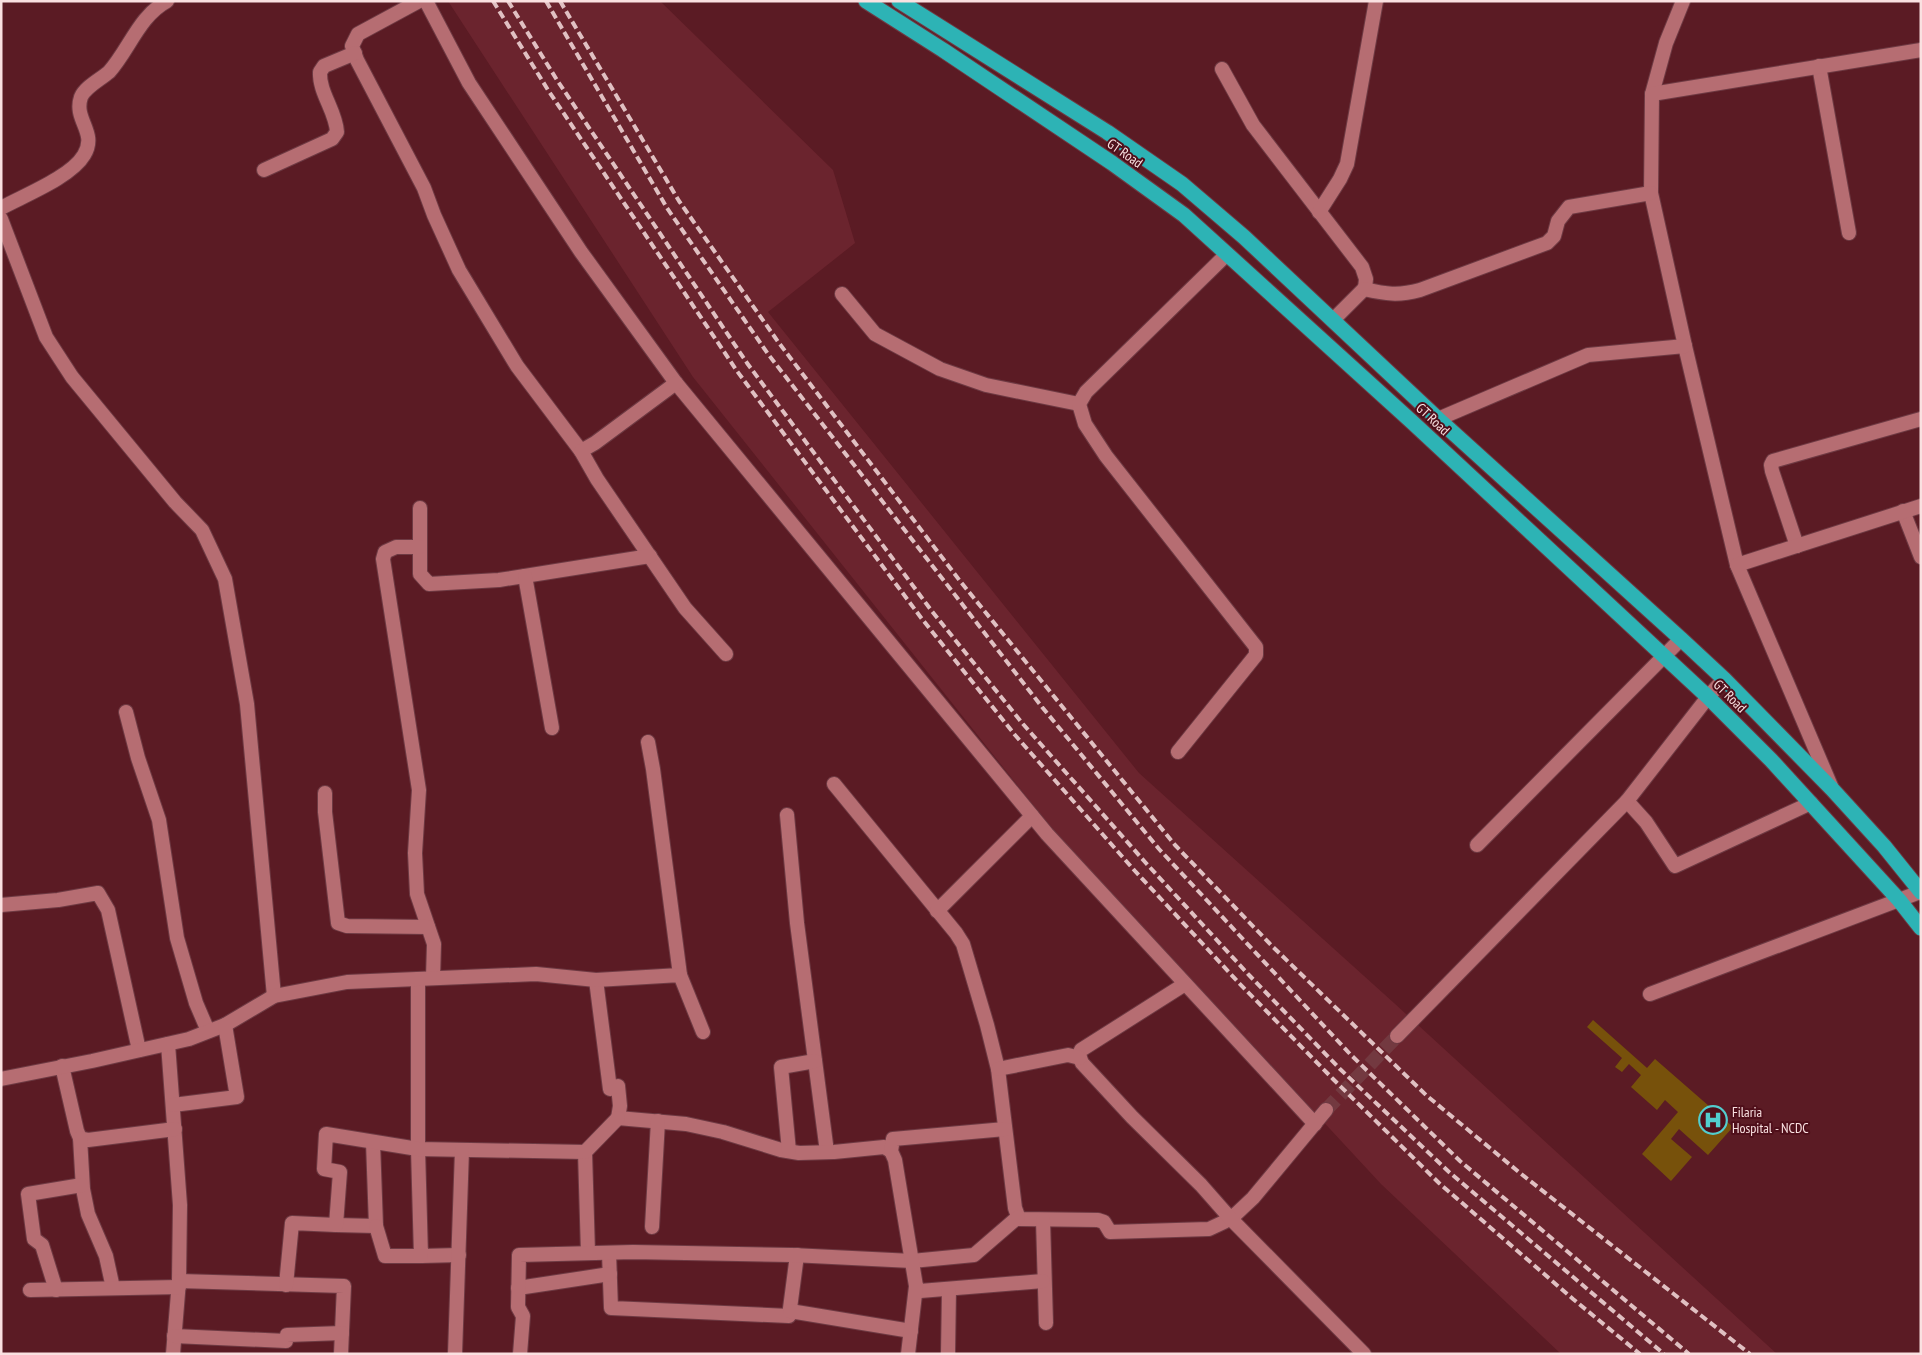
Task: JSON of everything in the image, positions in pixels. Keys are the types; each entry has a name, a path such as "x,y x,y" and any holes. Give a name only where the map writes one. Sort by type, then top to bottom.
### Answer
{"highway":[{"name":"GT Road","path":"866,1 1112,163 1184,215 1665,655 1771,760 1899,900 1921,928"},
{"name":"GT Road","path":"899,1 1107,132 1182,184 1244,237 1438,419 1724,679 1832,789 1884,846 1921,892"},
{"path":"943,50 954,35"},
{"path":"1184,215 1198,198"},
{"path":"1523,524 1536,508"}],"street":[{"path":"419,1 358,34 352,46 355,53 424,188 459,270 517,366 581,451 597,479 685,608 726,654"},
{"path":"426,1 468,83 581,252 676,383 1032,816 1315,1124"},
{"path":"1319,212 1340,179 1347,164 1376,1"},
{"path":"1683,1 1666,43 1652,94 1651,193 1737,565 1832,789"},
{"path":"1,208 70,171 84,156 89,144 88,134 78,110 81,95 109,71 148,17 162,2"},
{"path":"1652,94 1921,50"},
{"path":"264,170 332,138 337,132 337,122 322,84 320,72 324,66 355,53"},
{"path":"1819,66 1849,233"},
{"path":"1222,69 1253,125 1362,268 1366,279 1364,288 1333,320"},
{"path":"1364,288 1388,294 1403,294 1420,290 1547,243 1554,236 1558,220 1569,207 1651,193"},
{"path":"1,219 46,337 72,377 175,502 202,530 225,579 247,704 274,996"},
{"path":"1178,752 1256,655 1256,646 1106,456 1085,424 1079,404 1086,392 1227,254"},
{"path":"842,294 875,334 940,369 986,385 1079,404"},
{"path":"1438,419 1588,355 1685,346"},
{"path":"581,451 595,443 676,383"},
{"path":"1797,546 1772,471 1773,461 1921,419"},
{"path":"1737,565 1921,506"},
{"path":"420,508 420,574 429,584 500,580 650,556"},
{"path":"1903,512 1921,557"},
{"path":"419,547 396,548 385,552 383,558 419,790 415,853 417,894 434,944 433,978"},
{"path":"525,576 552,728"},
{"path":"1477,845 1681,638"},
{"path":"1397,1036 1627,801 1724,679"},
{"path":"126,712 138,758 159,820 177,938 196,1003 208,1031"},
{"path":"648,742 680,974 703,1032"},
{"path":"834,784 963,944 998,1070 1018,1217 1021,1220 1098,1220 1104,1222 1110,1232 1209,1229 1230,1218 1253,1198 1326,1110"},
{"path":"325,793 325,812 338,923 347,926 428,927"},
{"path":"1627,801 1646,822 1674,866 1811,803"},
{"path":"787,815 797,923 827,1152"},
{"path":"937,911 1032,816"},
{"path":"1650,994 1921,892"},
{"path":"1,905 58,900 98,893 108,910 139,1050"},
{"path":"1,1078 188,1039 225,1025 274,996 347,982 536,974 596,980 680,974"},
{"path":"418,979 418,1149 421,1256"},
{"path":"588,1253 585,1152 618,1118 620,1106 618,1086 610,1089 596,980"},
{"path":"1185,984 1081,1050 1080,1058 1085,1067 1132,1117 1201,1185 1230,1218 1364,1354"},
{"path":"173,1105 237,1097 225,1025"},
{"path":"168,1044 180,1206 179,1284 173,1354"},
{"path":"998,1070 1068,1055 1080,1058"},
{"path":"789,1151 781,1067 815,1061"},
{"path":"62,1066 80,1138 82,1185 88,1214 106,1256 113,1288"},
{"path":"618,1118 707,1128 789,1151 827,1152 884,1147 892,1151"},
{"path":"652,1227 658,1121"},
{"path":"908,1354 916,1286 892,1151 893,1139 1005,1128"},
{"path":"80,1138 88,1140 175,1130"},
{"path":"336,1225 340,1172 324,1169 326,1134 418,1149 585,1152"},
{"path":"373,1142 376,1226 385,1256 459,1255"},
{"path":"455,1354 462,1150"},
{"path":"56,1290 42,1245 34,1239 28,1194 82,1185"},
{"path":"520,1354 523,1316 518,1307 518,1255 609,1253 797,1255 912,1261 974,1255 1018,1217"},
{"path":"1043,1220 1043,1281 1046,1323"},
{"path":"286,1285 292,1223 376,1226"},
{"path":"609,1253 612,1308 789,1316 797,1255"},
{"path":"518,1288 610,1274"},
{"path":"916,1286 920,1291 1043,1281"},
{"path":"30,1290 179,1284 344,1286 341,1354"},
{"path":"948,1354 950,1289"},
{"path":"790,1311 911,1332"},
{"path":"174,1336 286,1341 287,1335 342,1333"}],"shaded area":[{"path":"448,1 660,1 833,170 855,243 768,312 1139,773 1394,1003 1777,1354 1561,1354 1381,1184 1053,830 693,377"}],"building":[{"path":"1593,1020 1647,1068 1655,1059 1733,1127 1708,1155 1679,1129 1671,1139 1692,1157 1671,1181 1642,1154 1678,1112 1665,1100 1657,1110 1631,1087 1641,1075 1629,1064 1622,1072 1615,1067 1622,1058 1587,1027"}],"tunnel":[{"path":"1326,1110 1397,1036"}],"railway":[{"path":"493,1 548,90 737,371 922,619 1015,735 1135,871 1239,983 1333,1079 1439,1183 1573,1299 1640,1354"},
{"path":"508,1 557,80 747,363 931,610 1023,724 1145,862 1248,974 1340,1069 1449,1172 1664,1354"},
{"path":"546,1 667,208 768,354 1042,707 1159,849 1350,1054 1460,1161 1689,1354"},
{"path":"560,1 679,201 779,343 960,581 1175,845 1272,946 1426,1095 1520,1173 1750,1354"}],"place":[{"name":"Filaria Hospital - NCDC","path":"1713,1120"}]}
